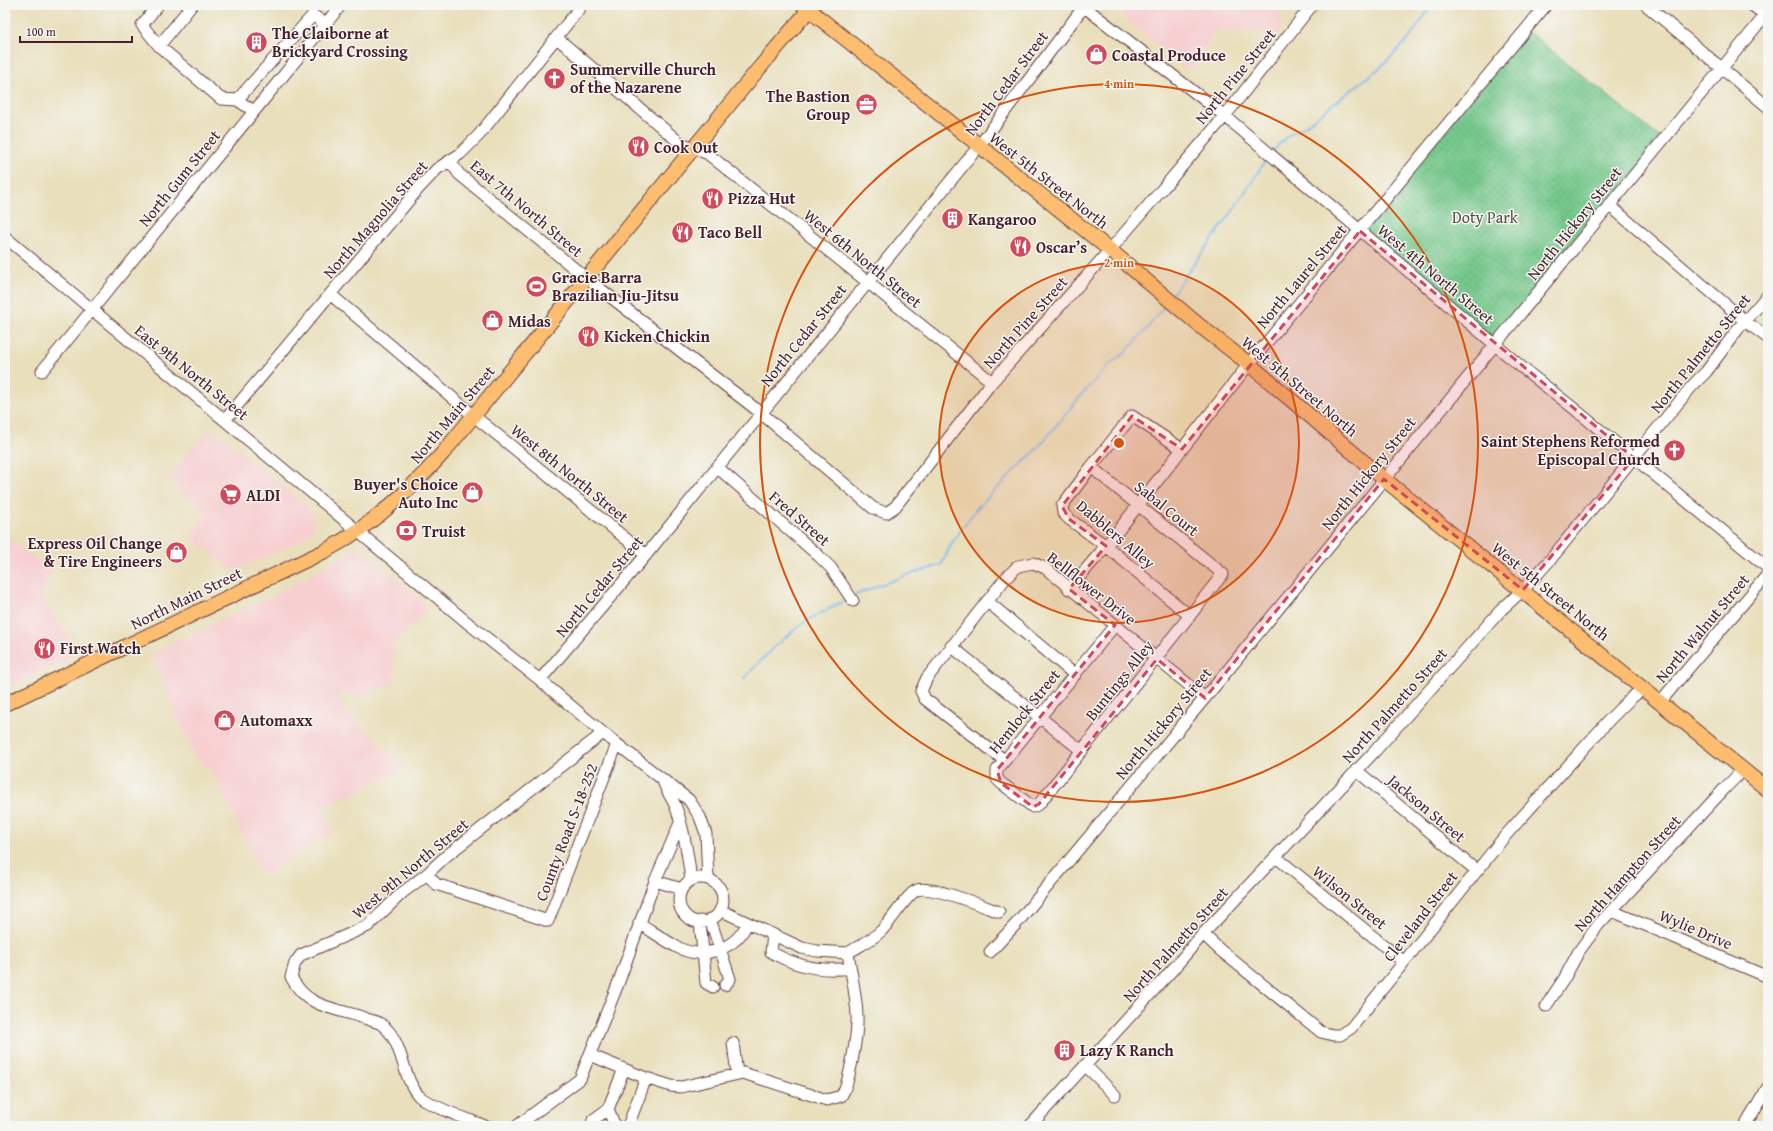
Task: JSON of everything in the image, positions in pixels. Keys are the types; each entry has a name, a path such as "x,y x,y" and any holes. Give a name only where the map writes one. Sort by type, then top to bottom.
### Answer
{"main road":[{"name":"West 5th Street North","path":"808,7 1110,250 1200,326 1249,364 1384,479 1523,590 1768,790"},
{"name":"North Main Street","path":"5,704 325,551 359,531 408,491 426,473 474,416 808,7"}],"street":[{"path":"158,5 142,25 159,46 221,99 237,100 254,111"},
{"path":"159,46 192,5"},
{"name":"North Gum Street","path":"42,371 341,5"},
{"name":"North Magnolia Street","path":"224,420 419,188 437,169 460,154 479,135 582,5"},
{"name":"West 4th North Street","path":"1083,5 1225,116 1525,370 1768,568"},
{"name":"North Cedar Street","path":"540,680 646,555 979,146 1083,5"},
{"name":"North Pine Street","path":"886,513 895,508 992,382 1110,250 1225,116 1312,5"},
{"name":"North Laurel Street","path":"1069,589 1106,546 1249,364 1546,5"},
{"path":"1646,5 1768,107"},
{"path":"1752,5 1766,14"},
{"name":"North Hickory Street","path":"990,952 1016,924 1205,698 1766,14"},
{"path":"237,100 313,15 325,24"},
{"name":"West 6th North Street","path":"556,38 679,142 708,154 992,382"},
{"name":"East 7th North Street","path":"450,161 459,174 586,278 761,413 873,508 886,513"},
{"path":"1609,205 1745,321 1768,338"},
{"name":"East 9th North Street","path":"5,238 359,531"},
{"name":"West 8th North Street","path":"330,294 474,416 646,555"},
{"name":"North Palmetto Street","path":"1030,1126 1174,968 1203,934 1276,857 1501,610 1523,590 1698,379 1706,372 1745,321 1768,295"},
{"name":"Dabblers Alley","path":"1182,449 1132,416 1062,506 1063,513 1106,546 1190,616"},
{"name":"Fred Street","path":"717,467 819,556 831,568 853,601"},
{"name":"Sabal Court","path":"1091,467 1223,574"},
{"path":"359,531 603,733 685,796 700,817 706,834 708,879"},
{"name":"Bellflower Drive","path":"1004,760 925,699 921,692 922,686 927,678 951,646 1004,580 1018,566 1033,563 1045,568 1205,698"},
{"name":"Buntings Alley","path":"1039,804 1157,659 1223,574"},
{"name":"North Walnut Street","path":"1660,702 1768,574"},
{"path":"987,601 1075,675"},
{"name":"Hemlock Street","path":"1039,804 1033,807 1001,783 997,779 997,770 1115,625"},
{"path":"951,646 1082,751"},
{"name":"Cleveland Street","path":"1203,934 1220,950 1307,1022 1321,1032 1333,1036 1340,1035 1351,1028 1520,819 1610,719 1631,698 1643,689"},
{"name":"West 9th North Street","path":"485,1126 440,1107 420,1096 408,1079 401,1053 393,1038 382,1024 310,1001 297,988 291,977 295,963 301,955 368,926 402,893 603,733"},
{"name":"County Road S-18-252","path":"427,874 436,884 548,921 617,744"},
{"name":"Jackson Street","path":"1356,770 1477,871"},
{"name":"North Hampton Street","path":"1546,1006 1564,979 1579,951 1599,924 1726,787 1744,770"},
{"path":"663,780 665,788 674,804 680,824 687,853 691,880"},
{"path":"674,804 685,796"},
{"path":"517,1126 580,1079 655,881 680,824"},
{"name":"Wilson Street","path":"1276,857 1404,962"},
{"path":"698,878 708,879 718,885 721,892 723,899 720,910 705,920 693,920 682,911 680,897 682,889 691,880 698,878"},
{"path":"655,881 682,889"},
{"path":"720,910 802,948 817,951 848,953 882,931 899,911 905,900 918,890 927,890 968,900 999,912"},
{"name":"Wylie Drive","path":"1612,911 1768,977"},
{"path":"705,920 721,949 730,979 726,985"},
{"path":"705,920 703,952 706,983 714,986"},
{"path":"639,923 679,948 691,952 703,952 721,949 728,946 740,937 747,923"},
{"path":"773,935 771,952 780,958 797,965 837,970 850,968"},
{"path":"590,1055 646,1078 671,1086 681,1087 743,1073 827,1100 841,1096 845,1090 851,1065 858,1016 848,953"},
{"path":"733,1043 738,1074"},
{"path":"1085,1065 1115,1095"},
{"path":"592,1126 593,1120 608,1109 624,1069"},
{"path":"628,1126 646,1078"},
{"path":"1745,1126 1768,1087"},
{"path":"608,1109 615,1126"}],"highlighted area":[{"path":"1360,231 1634,458 1523,590 1384,479 1205,698 1157,659 1039,804 1033,807 1001,783 997,770 1115,625 1069,589 1106,546 1069,519 1062,506 1132,416 1182,449"}],"shaded area":[{"path":"1119,5 1282,5 1281,31 1278,33 1215,30 1203,53 1188,70 1124,18 1119,12"},
{"path":"209,429 217,433 307,505 313,514 313,531 294,544 234,571 193,539 193,533 207,514 183,494 169,477"},
{"path":"5,536 51,571 48,582 40,593 76,650 70,659 5,687"},
{"path":"358,547 429,608 393,643 395,681 368,694 340,695 342,707 406,769 324,807 333,833 262,875 212,770 198,763 150,654 275,595"}],"green space":[{"name":"Doty Park","path":"1526,30 1663,140 1496,344 1360,231"}],"waterway":[{"path":"1273,151 1287,136 1306,125 1381,67 1408,40 1432,5"},
{"path":"1171,296 1232,212 1266,160"},
{"path":"855,595 904,576 941,565 953,541 977,508 1036,450 1084,392 1111,363 1125,353 1150,325 1165,305"},
{"path":"744,678 774,647 803,623 847,599"}],"place":[{"name":"The Claiborne at Brickyard Crossing","path":"257,42"},
{"name":"Coastal Produce","path":"1096,55"},
{"name":"Summerville Church of the Nazarene","path":"555,78"},
{"name":"The Bastion Group","path":"866,105"},
{"name":"Cook Out","path":"638,147"},
{"name":"Pizza Hut","path":"713,198"},
{"name":"Kangaroo","path":"952,219"},
{"name":"Taco Bell","path":"682,232"},
{"name":"Oscar’s","path":"1021,247"},
{"name":"Gracie Barra Brazilian Jiu-Jitsu","path":"537,286"},
{"name":"Midas","path":"493,321"},
{"name":"Kicken Chickin","path":"589,336"},
{"name":"Saint Stephens Reformed Episcopal Church","path":"1675,450"},
{"name":"Buyer's Choice Auto Inc","path":"473,493"},
{"name":"ALDI","path":"230,495"},
{"name":"Truist","path":"406,531"},
{"name":"Express Oil Change & Tire Engineers","path":"177,552"},
{"name":"First Watch","path":"44,648"},
{"name":"Automaxx","path":"225,720"},
{"name":"Lazy K Ranch","path":"1065,1050"}]}
